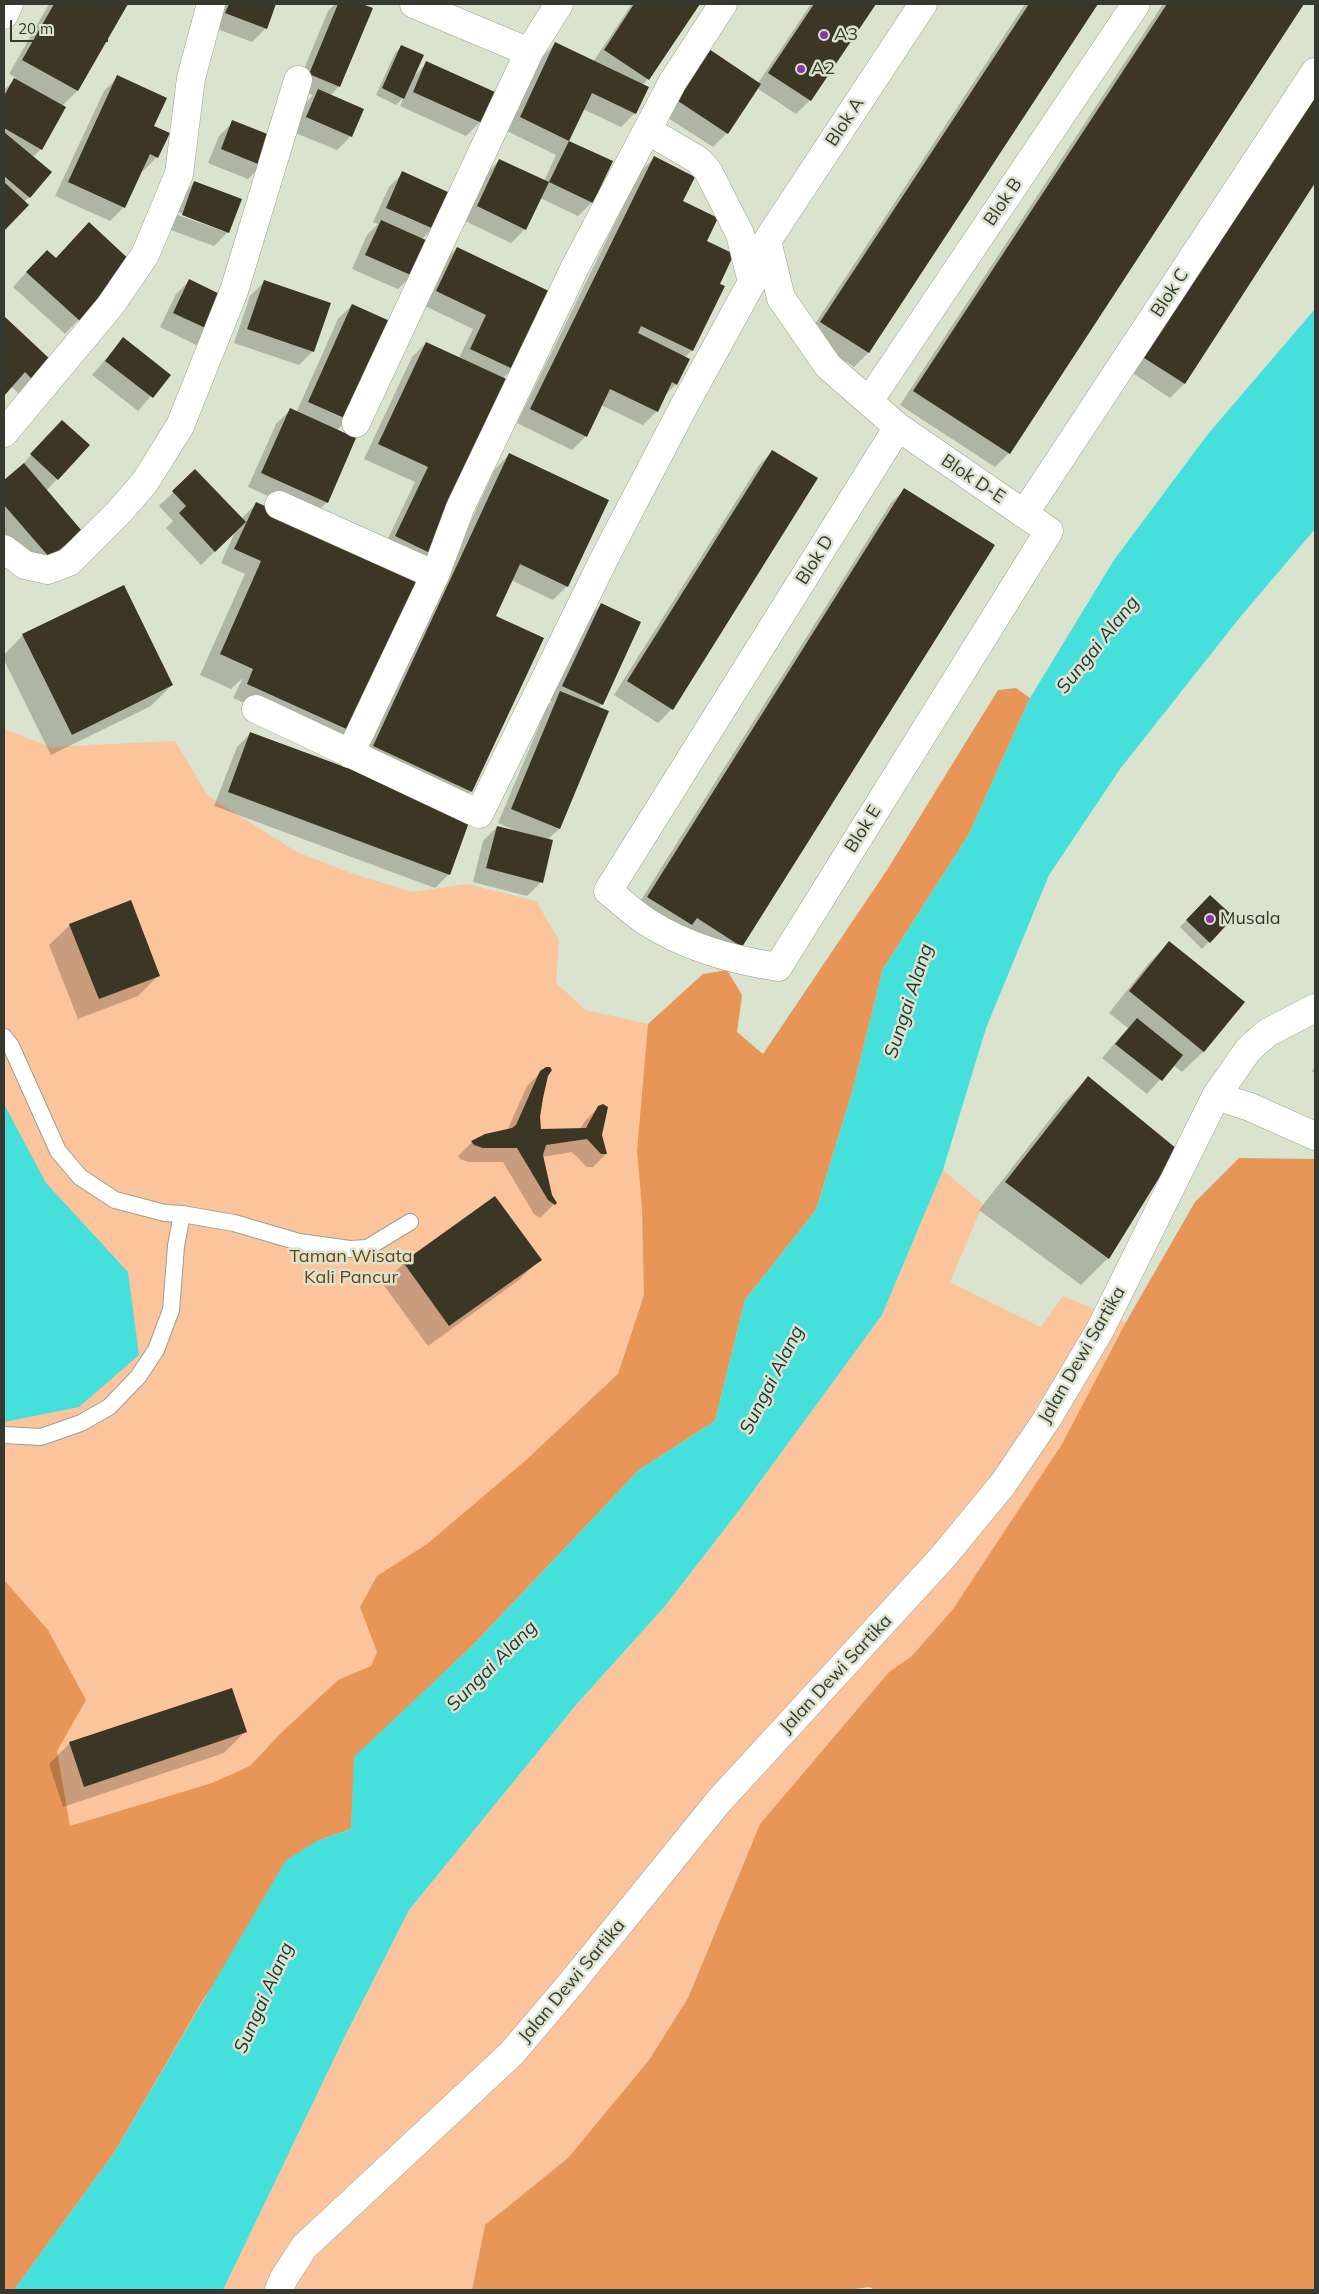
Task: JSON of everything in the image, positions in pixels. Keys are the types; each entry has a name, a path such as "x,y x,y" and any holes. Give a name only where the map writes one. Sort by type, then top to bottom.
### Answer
{"street":[{"path":"4,15 9,4"},
{"path":"4,433 110,306 145,255 179,174 191,78 211,4"},
{"path":"414,4 529,52"},
{"path":"356,423 529,52 559,4"},
{"path":"350,754 435,575 460,508 575,267 672,83 723,4"},
{"name":"Blok A","path":"870,401 828,366 781,298 767,241 923,4"},
{"name":"Blok B","path":"870,401 1136,4"},
{"name":"Blok C","path":"1024,514 1315,72"},
{"path":"4,549 25,565 48,570 69,562 120,511 145,482 180,426 234,291 298,80"},
{"path":"256,709 479,814 605,557 684,406 752,282 740,234 708,171 698,160 647,130"},
{"path":"870,401 898,427"},
{"name":"Blok D-E","path":"898,427 1049,531"},
{"name":"Blok D","path":"608,891 898,427"},
{"path":"279,505 435,575"},
{"name":"Blok E","path":"608,891 647,922 697,948 751,963 778,967 1049,531"},
{"name":"Jalan Dewi Sartika","path":"279,2290 284,2278 304,2247 512,2053 573,1982 719,1801 942,1558 1003,1484 1047,1419 1100,1330 1216,1096 1248,1050 1267,1033 1298,1015 1315,1008"},
{"path":"1216,1096 1250,1107 1315,1136"}],"lane":[{"path":"4,1036 11,1046 58,1152 80,1177 115,1200 165,1213 234,1223 299,1242 350,1249 367,1248 410,1222"},
{"path":"4,1435 41,1437 81,1424 110,1407 138,1377 156,1350 171,1310 176,1246 182,1214"}],"green space":[{"name":"Taman Wisata Kali Pancur","path":"4,729 51,747 175,741 208,796 297,852 348,872 412,892 467,884 536,901 559,940 556,983 586,1010 648,1024 703,974 742,995 737,1032 763,1055 853,1089 14,2290 4,2290"},
{"path":"943,1170 983,1204 950,1282 1041,1327 1063,1296 1126,1322 1062,1444 953,1609 912,1656 889,1672 760,1824 688,1998 649,2060 568,2158 485,2225 472,2290 223,2290 345,2036 409,1910 576,1705 665,1606 737,1513 882,1315"}],"shaded area":[{"path":"1016,688 1030,698 969,834 883,969 853,1089 816,1210 745,1300 715,1421 639,1470 473,1645 355,1757 351,1829 317,1841 204,1998 114,2153 14,2290 4,2290 4,1580 48,1630 86,1700 57,1751 70,1826 212,1783 250,1766 281,1733 338,1680 371,1666 377,1652 360,1607 377,1576 427,1544 525,1461 618,1374 644,1295 642,1207 637,1151 648,1024 703,974 727,970 742,995 737,1032 763,1054 887,870 998,690"},
{"path":"1239,1158 1315,1159 1315,2290 875,2290 869,2287 849,2290 472,2290 485,2225 568,2158 649,2060 688,1998 760,1824 889,1672 912,1656 953,1609 1062,1444 1126,1322 1195,1202"}],"water":[{"name":"Sungai Alang","path":"1315,309 1315,529 1241,616 1120,769 1049,875 986,1028 943,1170 882,1315 737,1513 665,1606 576,1705 409,1910 345,2036 223,2290 14,2290 114,2153 286,1860 317,1841 351,1829 354,1757 473,1645 639,1470 715,1421 745,1300 816,1210 853,1089 883,969 969,834 1030,698 1114,560 1208,434"},
{"path":"4,1104 46,1183 128,1272 139,1355 79,1407 4,1422"}],"building":[{"path":"54,4 128,4 78,91 22,60"},
{"path":"229,4 276,4 267,29 225,13"},
{"path":"338,4 362,4 373,8 340,87 309,74"},
{"path":"634,4 700,4 649,80 604,50"},
{"path":"814,4 876,4 811,101 768,73"},
{"path":"1029,4 1098,4 869,353 820,322"},
{"path":"1167,4 1304,4 1010,454 913,391"},
{"path":"555,42 649,87 636,114 592,93 569,141 520,117"},
{"path":"401,45 424,55 404,99 382,88"},
{"path":"709,49 761,84 728,134 675,99"},
{"path":"426,61 495,92 482,123 413,92"},
{"path":"117,75 167,98 154,126 170,133 158,158 150,154 125,208 68,182"},
{"path":"14,78 66,107 42,150 4,128 4,96"},
{"path":"1315,86 1315,183 1185,384 1141,356"},
{"path":"318,89 364,109 352,137 306,117"},
{"path":"232,120 275,137 263,166 221,149"},
{"path":"4,132 52,172 30,198 4,176"},
{"path":"569,141 613,161 593,203 549,182"},
{"path":"654,156 695,177 683,201 718,218 707,241 734,254 720,284 725,286 693,351 641,326 638,333 690,359 677,385 672,382 658,412 610,389 587,437 530,409"},
{"path":"499,159 549,182 526,230 477,206"},
{"path":"402,171 450,193 434,229 386,208"},
{"path":"194,181 242,199 229,233 182,215"},
{"path":"4,182 29,205 4,231"},
{"path":"381,220 428,241 413,276 365,255"},
{"path":"89,222 133,263 80,321 26,272 47,250 56,258"},
{"path":"457,247 551,292 513,369 470,349 486,315 436,291"},
{"path":"189,279 228,298 212,331 173,313"},
{"path":"264,280 331,303 314,352 247,329"},
{"path":"352,304 392,322 349,420 308,402"},
{"path":"4,316 52,361 34,381 25,372 4,396"},
{"path":"123,337 171,375 153,398 105,361"},
{"path":"426,342 513,382 432,554 395,536 428,467 378,444"},
{"path":"290,408 356,438 328,503 261,473"},
{"path":"62,420 90,445 58,480 30,454"},
{"path":"772,450 818,478 673,710 627,681"},
{"path":"509,453 609,500 568,587 520,564 496,616 544,638 472,792 373,746"},
{"path":"24,463 82,531 50,558 4,505 4,480"},
{"path":"195,469 246,522 215,552 179,513 186,506 172,491"},
{"path":"904,488 995,545 742,947 697,918 692,925 647,897"},
{"path":"256,502 423,577 353,732 247,684 253,669 220,654 261,561 234,549"},
{"path":"124,585 173,685 72,735 22,634"},
{"path":"601,603 641,622 603,705 562,686"},
{"path":"560,691 609,711 560,829 511,809"},
{"path":"250,732 472,814 450,875 228,792"},
{"path":"497,826 553,840 543,883 486,868"},
{"name":"Musala","path":"1210,895 1234,917 1210,943 1186,920"},
{"path":"131,900 160,976 99,999 69,924"},
{"path":"1169,941 1245,1002 1204,1052 1129,991"},
{"path":"1137,1018 1183,1055 1162,1081 1115,1044"},
{"path":"550,1067 552,1070 548,1076 543,1098 540,1117 541,1129 586,1128 598,1106 603,1104 608,1107 602,1135 607,1154 601,1154 587,1139 546,1145 543,1155 552,1195 557,1203 555,1205 548,1200 517,1148 483,1148 474,1145 471,1141 485,1134 512,1128 516,1125 540,1071"},
{"path":"1088,1076 1177,1149 1109,1259 1005,1182"},
{"path":"495,1196 542,1260 449,1326 403,1262"},
{"path":"232,1688 247,1732 84,1787 69,1742"}],"place":[{"name":"A3","path":"824,35"},
{"name":"A2","path":"801,69"},
{"name":"Musala","path":"1210,919"}]}
